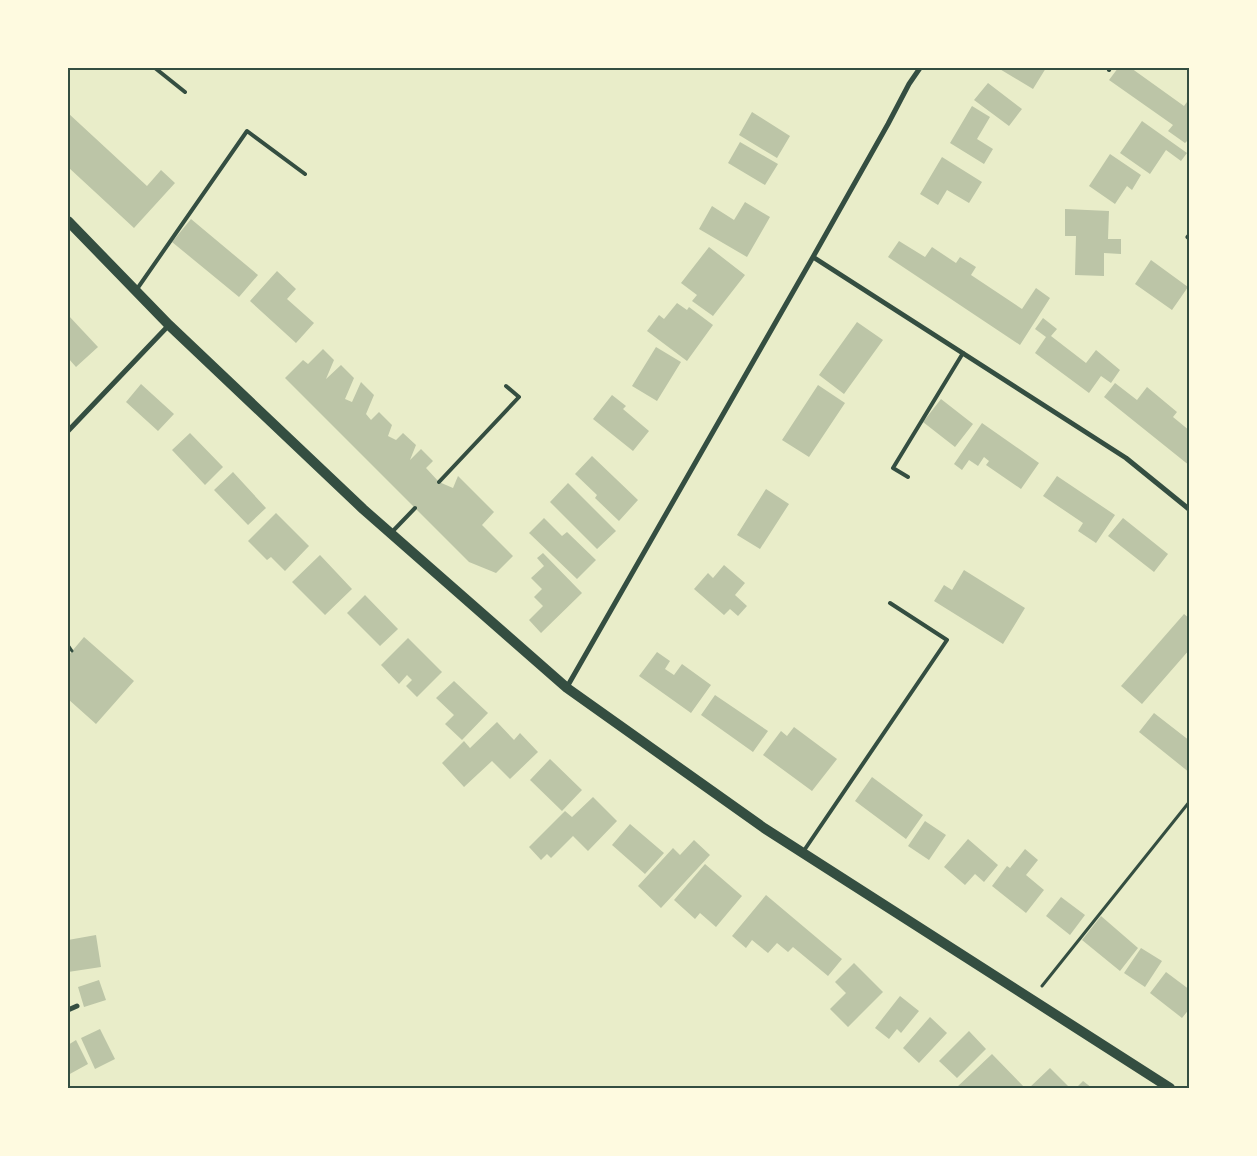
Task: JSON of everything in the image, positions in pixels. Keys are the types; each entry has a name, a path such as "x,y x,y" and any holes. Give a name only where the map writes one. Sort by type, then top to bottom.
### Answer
{"main road":[{"path":"68,221 169,325 356,502 567,688 764,828 1170,1088"}],"street":[{"path":"567,688 813,257 888,124 908,84 920,68"},
{"path":"813,257 1126,458 1190,510"},
{"path":"68,431 169,325"},
{"path":"68,1010 77,1006"}],"lane":[{"path":"155,68 185,92"},
{"path":"135,290 247,131 305,174"},
{"path":"908,477 893,468 963,354"},
{"path":"439,482 518,397 506,386"},
{"path":"390,533 415,508"},
{"path":"803,852 947,640 890,602"}],"path":[{"path":"68,645 72,651"},
{"path":"1032,1000 1190,801"}],"building":[{"path":"998,68 1046,68 1033,89"},
{"path":"1118,68 1131,68 1184,106 1190,98 1190,138 1185,143 1168,131 1173,125 1109,80"},
{"path":"988,83 1022,109 1009,126 974,100"},
{"path":"972,106 990,117 977,139 993,149 984,164 950,143"},
{"path":"752,112 790,136 777,158 739,135"},
{"path":"68,113 147,186 161,170 175,183 134,228 68,167"},
{"path":"1142,121 1187,153 1181,161 1166,150 1150,174 1120,153"},
{"path":"740,142 778,164 765,185 728,163"},
{"path":"1110,154 1141,175 1132,190 1127,186 1115,204 1089,186"},
{"path":"942,157 982,182 969,203 947,190 938,205 920,194"},
{"path":"745,202 770,217 747,257 699,229 712,206 734,220"},
{"path":"1065,209 1109,211 1108,239 1121,239 1121,254 1104,253 1104,276 1075,275 1076,236 1065,236"},
{"path":"191,219 258,275 239,297 172,242"},
{"path":"899,241 925,257 932,247 956,263 960,257 976,267 971,275 1022,309 1036,288 1050,298 1020,345 888,257"},
{"path":"709,247 745,275 713,316 692,301 697,295 681,283"},
{"path":"1151,260 1188,287 1172,310 1135,284"},
{"path":"277,271 296,289 287,299 314,323 296,343 250,301"},
{"path":"677,303 687,310 689,307 713,325 687,361 647,331 659,315 664,319"},
{"path":"68,315 98,347 76,367 68,358"},
{"path":"1043,318 1057,329 1051,336 1086,363 1096,350 1120,370 1111,383 1101,376 1089,393 1035,353 1046,337 1035,329"},
{"path":"857,322 883,340 844,394 819,375"},
{"path":"656,347 681,362 657,401 632,386"},
{"path":"323,349 334,360 326,379 341,365 354,378 345,399 352,402 361,382 374,395 366,414 371,420 379,412 392,425 388,436 396,440 403,433 416,445 410,460 421,449 433,461 426,468 439,482 453,488 458,476 494,512 482,525 513,556 496,573 469,562 285,378 303,360 308,364"},
{"path":"1115,383 1137,400 1147,387 1177,412 1173,417 1190,431 1190,466 1104,397"},
{"path":"141,384 174,414 158,431 126,402"},
{"path":"818,385 845,403 809,457 782,440"},
{"path":"612,395 626,406 623,409 649,431 633,451 593,419"},
{"path":"941,399 973,424 955,447 923,422"},
{"path":"982,423 1039,463 1021,489 986,465 989,461 984,457 978,466 969,460 962,470 954,464"},
{"path":"190,433 223,467 205,485 172,450"},
{"path":"592,456 638,500 619,521 595,498 597,495 575,474"},
{"path":"233,472 266,508 248,525 214,490"},
{"path":"1057,476 1115,515 1096,543 1078,531 1083,523 1043,496"},
{"path":"568,483 616,531 597,549 550,502"},
{"path":"766,489 789,504 760,549 737,535"},
{"path":"276,513 309,546 285,571 271,557 267,560 248,541"},
{"path":"544,518 562,536 567,532 596,560 577,579 529,533"},
{"path":"1123,518 1168,554 1154,572 1108,536"},
{"path":"543,553 582,593 541,633 529,620 543,606 534,597 542,589 531,578 544,566 537,558"},
{"path":"320,555 352,589 325,615 292,582"},
{"path":"724,565 745,583 735,595 747,606 738,616 730,609 724,615 694,589 708,573 713,578"},
{"path":"964,570 1025,608 1003,644 934,601 944,585 952,590"},
{"path":"365,595 398,629 380,646 347,613"},
{"path":"1184,614 1190,619 1190,649 1142,704 1121,686"},
{"path":"84,637 134,681 96,724 68,699 68,656"},
{"path":"408,638 442,672 417,697 406,686 412,680 407,675 399,684 381,665"},
{"path":"657,652 670,661 665,669 674,675 682,664 711,685 691,713 639,676"},
{"path":"454,681 488,713 462,740 445,724 454,715 436,698"},
{"path":"715,695 768,731 753,752 701,715"},
{"path":"1154,713 1190,741 1190,773 1139,732"},
{"path":"497,722 514,740 520,733 538,752 510,779 492,761 464,787 442,763 464,741 470,748"},
{"path":"794,727 837,759 812,791 763,755 781,731 787,736"},
{"path":"550,759 582,790 562,811 530,780"},
{"path":"872,777 923,815 906,839 855,801"},
{"path":"593,797 617,821 588,851 573,836 551,858 547,854 541,860 529,847 565,811 572,817"},
{"path":"925,821 946,835 929,860 908,846"},
{"path":"630,824 664,853 645,874 612,845"},
{"path":"968,839 998,865 984,882 975,874 965,885 944,867"},
{"path":"694,840 710,855 661,908 638,886 673,848 680,855"},
{"path":"1025,849 1038,860 1026,875 1044,890 1026,913 992,886 1007,866 1010,868"},
{"path":"705,864 742,896 716,927 700,913 695,919 674,900"},
{"path":"766,895 842,959 828,976 793,947 788,952 777,943 768,953 752,940 746,948 732,936"},
{"path":"1061,897 1085,915 1070,935 1046,916"},
{"path":"1101,916 1138,948 1120,971 1082,940"},
{"path":"96,935 101,967 68,972 68,940"},
{"path":"1141,948 1162,961 1145,987 1124,973"},
{"path":"854,963 883,992 848,1027 830,1009 846,993 835,982"},
{"path":"1166,972 1190,990 1190,1008 1182,1018 1150,993"},
{"path":"99,980 106,1000 84,1007 78,987"},
{"path":"900,996 919,1011 901,1033 897,1029 889,1039 875,1028"},
{"path":"930,1017 947,1033 919,1063 903,1048"},
{"path":"100,1029 115,1059 95,1069 81,1038"},
{"path":"969,1031 986,1049 957,1078 939,1061"},
{"path":"76,1040 88,1064 68,1075 68,1045"},
{"path":"992,1054 1025,1088 956,1088"},
{"path":"1050,1068 1069,1087 1029,1088"},
{"path":"1083,1081 1092,1088 1076,1088"}]}
